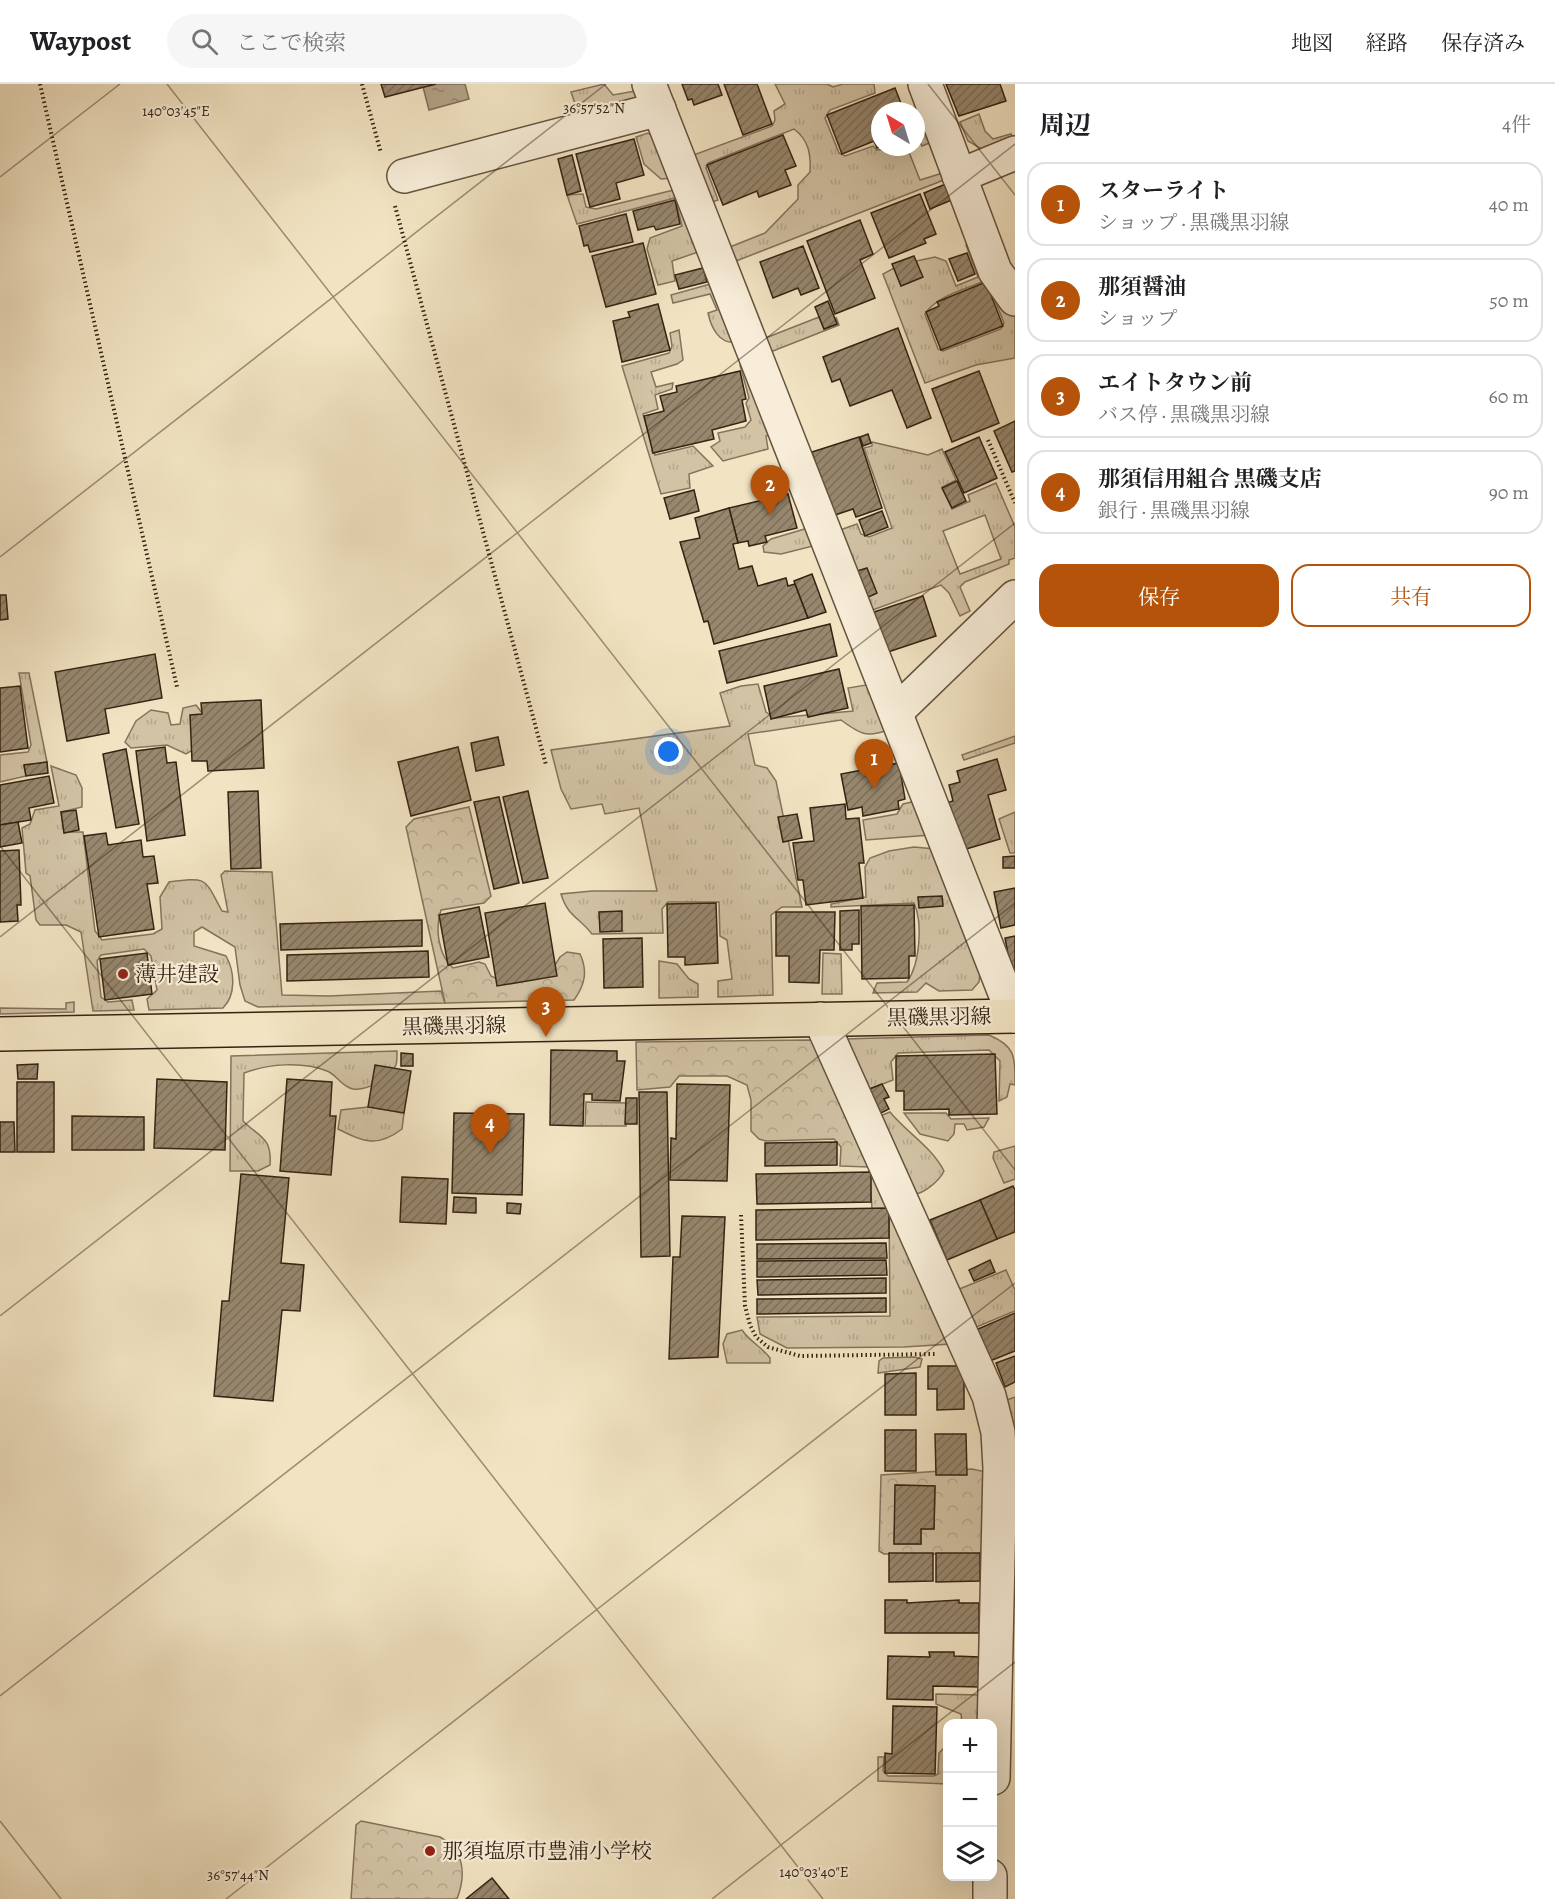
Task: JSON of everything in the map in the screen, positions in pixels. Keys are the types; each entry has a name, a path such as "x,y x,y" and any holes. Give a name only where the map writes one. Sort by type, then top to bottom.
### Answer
{"main road":[{"name":"黒磯黒羽線","path":"0,1034 1015,1016"}],"street":[{"path":"925,84 995,271 1015,299"},
{"path":"394,180 654,97 1015,1016"},
{"path":"959,176 1015,153"},
{"path":"896,712 1015,597"},
{"path":"820,1019 970,1353 988,1396 998,1432 1000,1468 993,1773"},
{"path":"990,1881 990,1899"}],"path":[{"path":"40,84 177,687"},
{"path":"362,84 394,180 546,765"},
{"path":"988,440 1015,503"},
{"path":"741,1215 745,1306 750,1325 768,1347 800,1356 970,1353"}],"green space":[{"path":"604,84 613,95 635,91 637,96 630,105 580,118 571,92"},
{"path":"775,84 827,84 833,87 843,84 874,84 875,93 830,110 825,118 839,153 845,156 871,147 871,156 911,156 920,180 946,172 949,178 731,263 725,249 765,233 798,199 798,185 810,172 808,148 803,138 794,129 708,163 706,168 718,200 709,203 691,156 772,126 775,120 774,111 785,104"},
{"path":"979,114 985,131 993,139 1011,134 1014,139 985,151 968,141 960,122"},
{"path":"925,118 934,141 925,145"},
{"path":"648,133 658,140 673,178 661,179 644,164 636,137"},
{"path":"678,189 701,251 672,261 675,281 658,285 647,249 650,238 682,226 675,198 577,224 567,195 583,194 586,207 596,209"},
{"path":"972,243 986,275 1015,316 1015,358 976,365 925,383 883,274 894,268 901,286 922,277 916,261 935,257 946,261 956,286 978,277 966,245","holes":["982,282 990,288 1004,323 1001,329 943,351 938,349 925,314 930,308 951,294"]},
{"path":"714,283 737,342 725,341 711,324 708,313 717,310 710,294 673,303 671,295"},
{"path":"819,317 824,329 837,324 836,317 839,325 768,353 763,339"},
{"path":"679,330 683,360 651,372 656,387 673,383 672,389 655,395 658,409 643,414 655,455 693,446 713,466 689,474 690,488 661,494 622,366 669,353 672,346 670,333"},
{"path":"745,363 773,433 766,436 768,449 723,461 711,447 720,441 718,433 745,427 751,420 746,403 749,398 740,365"},
{"path":"872,442 928,455 942,449 956,480 942,487 952,509 970,501 968,495 996,483 1015,527 1015,558 1009,560 1009,564 965,582 960,587 970,611 960,616 949,593 941,585 867,612 837,531 857,524 861,534 869,537 892,528 864,448 872,446","holes":["985,515 1001,559 960,574 943,531"]},
{"path":"808,528 813,546 781,554 764,552 763,546 771,539"},
{"path":"19,673 29,673 47,762 24,766 26,776 0,782 0,755 28,752 31,745"},
{"path":"758,684 766,712 775,718 853,711 848,688 872,684 888,730 874,734 863,733 841,720 748,734 755,765 767,768 776,781 802,907 782,907 771,915 773,995 718,997 718,981 732,979 727,940 720,936 719,902 668,902 662,909 663,933 592,934 567,908 561,894 592,891 657,891 639,808 605,814 602,804 571,809 561,789 551,750 730,726 720,693 741,686"},
{"path":"196,705 208,721 201,745 186,754 167,745 131,748 125,742 136,721 151,710 168,713 171,725 180,724 183,708"},
{"path":"1015,736 1015,743 964,760 962,755"},
{"path":"51,766 76,775 82,788 82,807 61,812 64,832 83,832 95,931 102,940 153,934 162,929 160,897 169,882 199,880 204,882 222,911 228,912 221,875 225,871 272,872 282,995 329,996 441,991 445,1003 258,1007 245,1001 240,985 235,947 202,927 194,932 194,946 226,956 231,969 232,990 223,1008 149,1010 147,999 157,990 151,956 144,949 101,955 97,961 101,997 108,1002 132,1000 134,1010 93,1011 81,932 66,925 40,925 36,920 30,876 26,873 22,828 30,824 35,810 59,806"},
{"path":"916,801 930,835 866,840 863,820 897,814 903,804"},
{"path":"469,807 491,896 484,903 441,910 438,933 444,956 453,968 479,962 485,964 491,976 503,982 550,973 560,957 567,952 580,954 585,972 581,989 574,1000 445,1003 406,827 414,819"},
{"path":"1015,812 1015,853 1010,853 999,819"},
{"path":"914,847 935,849 980,972 979,982 972,990 939,991 926,983 917,992 873,993 877,983 907,982 911,974 919,943 919,921 914,903 831,907 831,904 866,897 865,867 870,858 889,851"},
{"path":"823,953 841,954 842,994 822,994"},
{"path":"659,961 677,964 689,979 698,984 698,997 659,998"},
{"path":"74,1002 74,1012 0,1014 0,1008 66,1009 66,1003"},
{"path":"989,1035 1004,1043 1014,1059 1015,1085 1010,1084 1007,1097 999,1101 1000,1061 989,1050 898,1053 891,1062 893,1080 867,1090 843,1039"},
{"path":"812,1040 869,1167 840,1166 841,1147 834,1139 766,1141 759,1139 751,1131 751,1100 747,1085 727,1076 679,1076 670,1087 637,1090 636,1042"},
{"path":"397,1051 396,1065 389,1075 371,1086 359,1089 346,1086 327,1071 307,1066 264,1067 244,1073 243,1121 267,1143 270,1165 258,1171 230,1171 231,1056"},
{"path":"586,1102 626,1103 626,1126 585,1126"},
{"path":"368,1107 404,1113 402,1129 385,1139 370,1141 338,1129 341,1110"},
{"path":"890,1112 926,1147 944,1171 931,1186 922,1192 914,1194 880,1116"},
{"path":"904,1113 946,1113 951,1119 989,1118 984,1127 967,1130 964,1124 955,1124 954,1134 948,1141 920,1134"},
{"path":"1015,1146 1015,1179 1004,1183 993,1158 994,1152"},
{"path":"869,1167 888,1209 872,1209"},
{"path":"889,1210 951,1344 904,1347 787,1348 760,1334 757,1317 890,1316"},
{"path":"1006,1270 1015,1290 1015,1311 974,1328 957,1290"},
{"path":"742,1330 767,1354 770,1363 727,1363 723,1344 727,1334"},
{"path":"883,1358 922,1359 920,1367 878,1373 879,1361"},
{"path":"998,1380 1007,1400 1015,1397 1015,1516"},
{"path":"972,1469 986,1472 985,1549 978,1554 884,1554 879,1551 881,1475","holes":["896,1485 935,1486 934,1529 921,1529 921,1544 894,1544"]},
{"path":"936,1694 980,1695 979,1719 962,1719 961,1714 936,1704"},
{"path":"943,1749 943,1784 878,1781 878,1757 884,1757 883,1771 888,1776 934,1776 938,1774 939,1753"},
{"path":"361,1821 440,1837 448,1843 459,1856 461,1864 462,1881 457,1899 351,1899 356,1825"}],"water":[{"path":"436,84 465,84 469,99 429,110 423,87"}],"building":[{"path":"381,84 436,84 385,97"},
{"path":"682,84 718,84 722,95 694,105 692,99 688,100"},
{"path":"724,84 757,84 772,124 743,135"},
{"path":"946,84 1000,84 1006,101 959,116"},
{"path":"895,88 900,102 871,102 871,142 842,154 827,115"},
{"path":"783,135 796,166 785,170 791,185 759,197 757,191 723,205 707,165"},
{"path":"634,139 644,175 616,183 620,199 590,207 576,154"},
{"path":"572,155 581,191 567,195 558,159"},
{"path":"948,183 954,199 930,209 924,193"},
{"path":"920,194 936,234 924,239 926,243 889,258 871,213"},
{"path":"675,200 680,224 656,230 654,226 638,230 633,211"},
{"path":"626,214 633,242 590,252 588,245 584,246 579,226"},
{"path":"860,220 873,254 860,260 875,298 835,314 807,241"},
{"path":"643,243 656,294 606,307 592,256"},
{"path":"803,246 819,288 801,295 798,288 773,298 760,262"},
{"path":"967,253 975,274 958,281 949,259"},
{"path":"914,256 923,277 901,286 892,264"},
{"path":"703,268 707,282 679,289 675,275"},
{"path":"986,282 1003,326 941,350 926,312 939,306 937,302"},
{"path":"828,301 837,324 824,329 815,307"},
{"path":"658,304 670,350 622,362 613,321 630,317 628,312"},
{"path":"898,328 931,418 907,428 892,390 850,406 840,379 832,382 823,357"},
{"path":"740,371 746,399 742,400 746,421 712,430 714,439 653,453 644,416 664,411 660,396 677,392 676,386"},
{"path":"979,371 999,423 952,442 932,389"},
{"path":"1015,421 1015,471 1012,472 994,431"},
{"path":"868,434 871,443 863,446 860,437"},
{"path":"859,437 882,508 856,517 853,509 832,516 812,452"},
{"path":"979,437 997,478 964,493 945,452"},
{"path":"957,481 966,501 952,508 942,488"},
{"path":"694,490 699,511 670,519 664,498"},
{"path":"788,494 797,528 765,536 767,542 749,546 748,541 738,543 729,508"},
{"path":"729,508 738,543 733,544 739,569 752,566 758,586 786,578 788,586 795,584 808,618 714,644 708,621 704,622 680,542 700,538 695,518"},
{"path":"882,511 888,527 865,536 859,520"},
{"path":"867,568 877,593 864,599 854,572"},
{"path":"812,574 826,612 808,618 794,581"},
{"path":"0,595 6,595 8,619 0,620"},
{"path":"923,596 936,636 888,652 874,612"},
{"path":"830,624 837,656 727,683 719,651"},
{"path":"155,654 162,698 105,709 109,733 67,741 55,672"},
{"path":"839,669 848,708 808,717 806,710 771,719 764,686"},
{"path":"20,686 28,748 0,752 0,688"},
{"path":"261,700 264,768 208,771 207,761 192,761 190,715 202,714 201,703"},
{"path":"498,737 504,765 476,771 471,743"},
{"path":"165,747 167,763 176,762 185,835 147,841 136,751"},
{"path":"458,747 471,800 411,816 398,762"},
{"path":"126,749 139,824 116,828 103,754"},
{"path":"997,759 1006,790 988,795 1000,839 966,849 946,803 953,801 949,785 960,782 957,771"},
{"path":"47,762 48,773 26,776 24,765"},
{"path":"899,763 905,799 898,801 899,809 863,816 862,807 848,810 841,774"},
{"path":"49,776 54,803 29,808 31,820 0,825 0,785"},
{"path":"258,791 261,868 231,869 228,792"},
{"path":"528,791 548,878 523,883 503,797"},
{"path":"499,797 519,883 494,889 474,802"},
{"path":"845,804 846,819 859,818 864,863 859,863 863,898 806,905 803,880 798,880 793,843 814,841 810,808"},
{"path":"76,810 79,830 64,833 61,812"},
{"path":"797,814 802,838 783,842 778,817"},
{"path":"18,822 22,843 0,847 0,825"},
{"path":"106,833 108,845 141,840 143,857 154,856 158,883 147,884 154,929 99,937 84,836"},
{"path":"19,850 21,905 17,905 18,921 0,922 0,851"},
{"path":"1015,856 1015,868 1003,868 1003,857"},
{"path":"1015,888 1015,925 1001,928 994,892"},
{"path":"942,896 943,906 919,908 918,897"},
{"path":"545,903 557,976 497,986 485,913"},
{"path":"716,903 718,963 685,965 685,957 668,957 667,904"},
{"path":"914,905 915,956 909,956 909,978 862,979 861,906"},
{"path":"479,907 489,957 448,965 439,915"},
{"path":"859,910 859,944 852,944 852,950 840,950 840,911"},
{"path":"622,911 622,931 600,932 599,912"},
{"path":"776,912 835,912 834,950 820,950 819,983 789,982 789,956 776,956"},
{"path":"422,920 422,946 281,950 280,924"},
{"path":"1015,936 1015,969 1011,970 1005,938"},
{"path":"642,938 643,987 604,988 603,939"},
{"path":"428,951 429,977 287,981 287,955"},
{"path":"147,953 152,994 105,1000 100,959"},
{"path":"551,1050 617,1051 617,1061 625,1061 620,1101 592,1100 592,1094 584,1094 583,1126 550,1125"},
{"path":"401,1053 413,1054 413,1066 401,1066"},
{"path":"995,1054 997,1114 949,1115 949,1109 904,1110 904,1091 896,1091 896,1056"},
{"path":"38,1064 37,1079 18,1079 17,1065"},
{"path":"375,1065 411,1071 404,1113 368,1107"},
{"path":"157,1079 227,1082 225,1150 154,1148"},
{"path":"287,1079 332,1082 330,1116 336,1116 331,1175 280,1171"},
{"path":"17,1082 54,1082 54,1152 17,1152"},
{"path":"677,1084 730,1085 727,1181 670,1180 671,1138 676,1139"},
{"path":"882,1084 889,1097 884,1099 889,1109 879,1114 867,1090"},
{"path":"639,1092 667,1092 670,1256 641,1257"},
{"path":"626,1098 637,1098 637,1124 625,1124"},
{"path":"454,1113 524,1114 522,1195 452,1193"},
{"path":"72,1116 144,1117 144,1150 72,1150"},
{"path":"0,1122 14,1122 15,1152 0,1152"},
{"path":"837,1142 837,1165 765,1166 765,1143"},
{"path":"871,1172 871,1202 757,1204 756,1174"},
{"path":"241,1174 289,1178 281,1263 304,1265 300,1311 282,1310 273,1401 214,1396 222,1301 229,1301"},
{"path":"402,1177 448,1179 446,1224 400,1222"},
{"path":"1013,1186 1015,1190 1015,1232 997,1239 980,1200"},
{"path":"454,1197 476,1198 476,1213 453,1212"},
{"path":"980,1200 997,1239 947,1260 930,1220"},
{"path":"507,1203 521,1204 520,1214 507,1213"},
{"path":"889,1208 889,1238 756,1240 756,1210"},
{"path":"682,1216 725,1217 718,1357 669,1359 673,1257 680,1257"},
{"path":"886,1243 887,1258 757,1259 757,1244"},
{"path":"886,1260 887,1275 757,1277 757,1261"},
{"path":"990,1260 995,1272 974,1281 969,1270"},
{"path":"886,1278 886,1293 758,1295 757,1280"},
{"path":"886,1298 886,1312 757,1314 757,1299"},
{"path":"1015,1313 1015,1351 990,1361 976,1330"},
{"path":"1015,1356 1015,1382 1005,1387 996,1363"},
{"path":"928,1366 964,1366 964,1409 937,1410 937,1389 928,1389"},
{"path":"916,1373 916,1415 885,1415 885,1374"},
{"path":"885,1430 916,1430 916,1471 885,1471"},
{"path":"935,1434 966,1434 967,1475 936,1475"},
{"path":"895,1485 935,1486 934,1529 921,1529 921,1544 894,1544"},
{"path":"889,1553 933,1553 933,1581 889,1582"},
{"path":"936,1553 980,1553 980,1581 936,1582"},
{"path":"885,1600 907,1600 907,1603 959,1600 959,1603 979,1603 979,1633 885,1633"},
{"path":"929,1652 954,1652 954,1656 980,1657 980,1687 933,1686 933,1700 887,1699 888,1656 930,1657"},
{"path":"893,1706 937,1707 935,1774 885,1773 885,1753 892,1754"},
{"path":"492,1878 509,1899 466,1899"}],"place":[{"name":"那須醤油","path":"770,515"},
{"name":"スターライト","path":"874,789"},
{"name":"薄井建設","path":"123,974"},
{"name":"エイトタウン前","path":"546,1037"},
{"name":"那須信用組合 黒磯支店","path":"490,1154"},
{"name":"那須塩原市豊浦小学校","path":"430,1851"}]}
